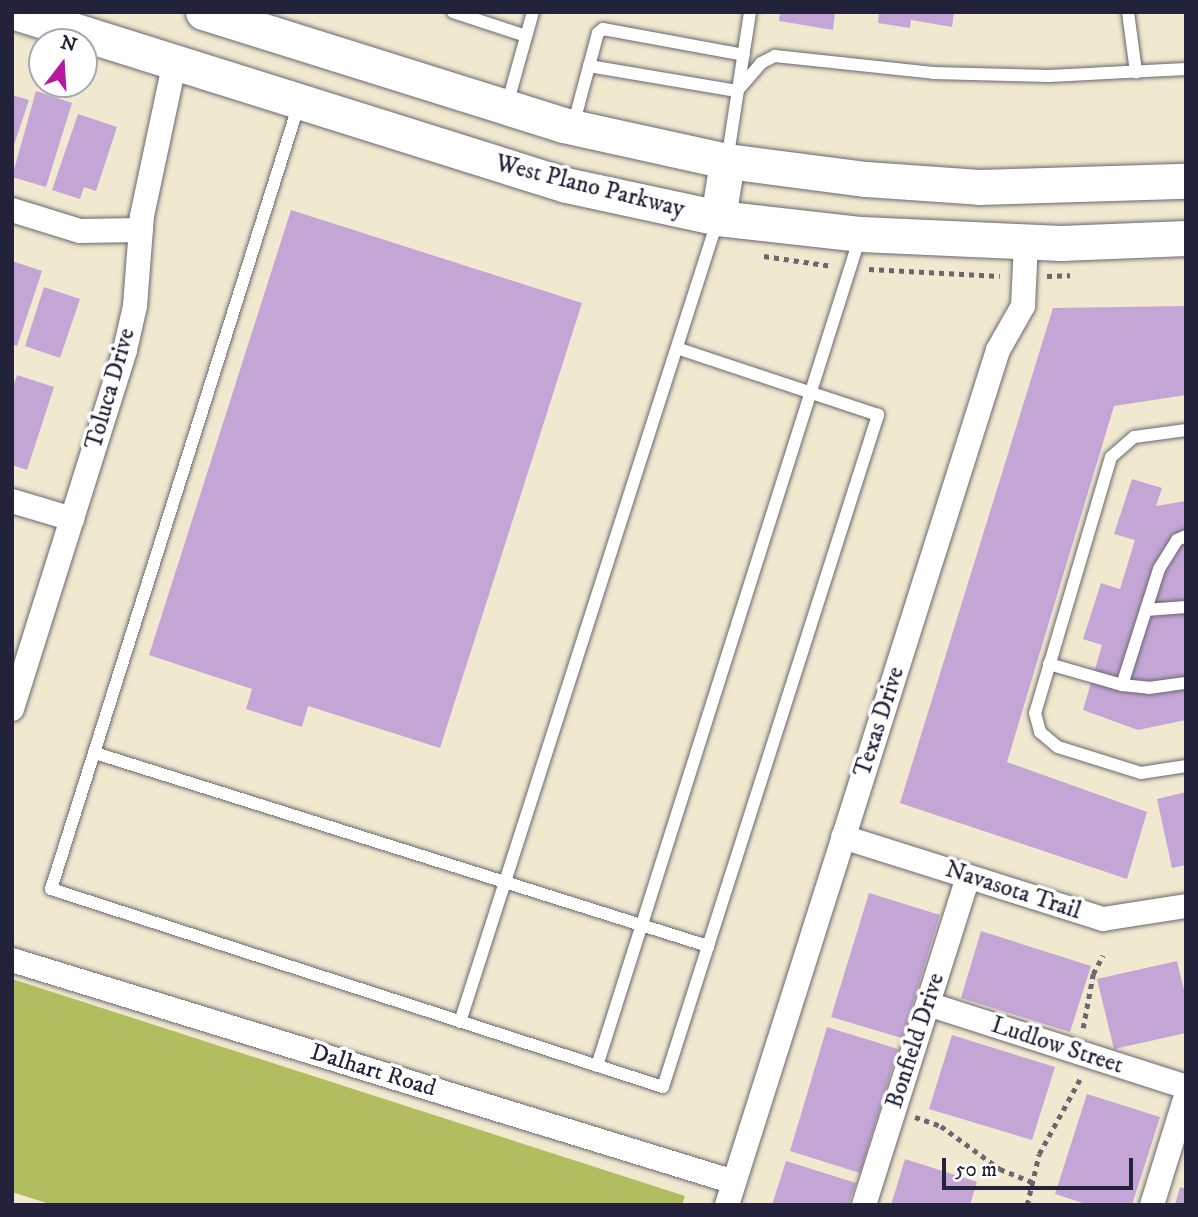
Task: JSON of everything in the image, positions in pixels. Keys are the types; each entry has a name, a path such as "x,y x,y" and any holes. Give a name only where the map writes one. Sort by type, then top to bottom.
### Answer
{"main road":[{"name":"West Plano Parkway","path":"15,12 566,185 718,218 861,234 1026,242 1186,238"},
{"path":"175,61 191,12"},
{"path":"203,12 506,108 573,127 727,161 866,179 979,187 1186,181"},
{"path":"718,218 727,161"},
{"path":"861,234 866,179"}],"street":[{"name":"Toluca Drive","path":"12,709 125,350 135,306 141,230 175,61"},
{"path":"12,210 80,231 141,230"},
{"name":"Texas Drive","path":"730,1193 998,350 1023,306 1026,242"},
{"path":"12,500 72,519"},
{"name":"Navasota Trail","path":"843,837 1103,919 1186,906"},
{"name":"Bonfield Drive","path":"864,1205 968,877"},
{"name":"Dalhart Road","path":"12,960 730,1193"},
{"name":"Ludlow Street","path":"928,1004 1186,1087"},
{"path":"1152,1205 1186,1096"}],"lane":[{"path":"453,12 526,36"},
{"path":"506,108 533,12"},
{"path":"727,161 751,12"},
{"path":"1128,12 1136,72"},
{"path":"573,127 589,66 603,29 744,55"},
{"path":"737,91 761,63 775,56 933,73 1049,76 1186,69"},
{"path":"589,66 737,91"},
{"path":"300,101 51,889 663,1087 878,415 677,348"},
{"path":"460,1022 718,218"},
{"path":"597,1066 861,234"},
{"path":"1186,429 1134,437 1111,457 1035,713 1047,740 1141,773 1186,766"},
{"path":"1122,685 1167,552 1186,536"},
{"path":"1146,611 1186,607"},
{"path":"1049,664 1122,685 1150,688 1186,683"},
{"path":"94,753 708,946"}],"path":[{"path":"752,254 819,265"},
{"path":"866,268 998,276"},
{"path":"1082,1034 1093,974 1103,955"},
{"path":"1027,1205 1048,1135 1077,1090"},
{"path":"908,1115 942,1126 1000,1169 1032,1182"}],"green space":[{"path":"12,979 685,1196 682,1205 53,1205 12,1192"}],"building":[{"path":"780,12 835,12 833,30 779,21"},
{"path":"879,12 954,12 952,27 911,20 910,28 878,23"},
{"path":"12,95 29,100 13,148 12,148"},
{"path":"34,98 57,98 72,103 46,187 12,177"},
{"path":"78,114 117,127 96,191 84,187 80,199 52,190"},
{"path":"291,210 582,303 440,748 308,706 302,727 246,709 252,689 149,655"},
{"path":"12,261 42,271 17,346 12,344"},
{"path":"44,287 80,299 60,358 25,346"},
{"path":"1186,306 1186,395 1114,406 1007,762 1147,812 1127,879 900,803 1053,308"},
{"path":"17,375 54,387 27,470 12,465 12,390"},
{"path":"1132,479 1162,488 1156,506 1186,501 1186,720 1138,730 1083,710 1102,645 1083,639 1101,583 1120,589 1135,540 1114,534"},
{"path":"1186,792 1186,865 1172,868 1157,799"},
{"path":"869,893 940,915 902,1038 831,1017"},
{"path":"981,931 1091,966 1070,1032 961,998"},
{"path":"1177,961 1186,998 1186,1033 1114,1049 1097,979"},
{"path":"827,1027 898,1049 860,1173 790,1151"},
{"path":"952,1035 1055,1067 1032,1140 929,1109"},
{"path":"1087,1094 1160,1117 1132,1205 1089,1205 1055,1194"},
{"path":"905,1159 977,1182 970,1205 891,1205"},
{"path":"786,1161 856,1183 848,1205 772,1205"},
{"path":"1180,1187 1186,1189 1186,1205 1175,1205"}]}
